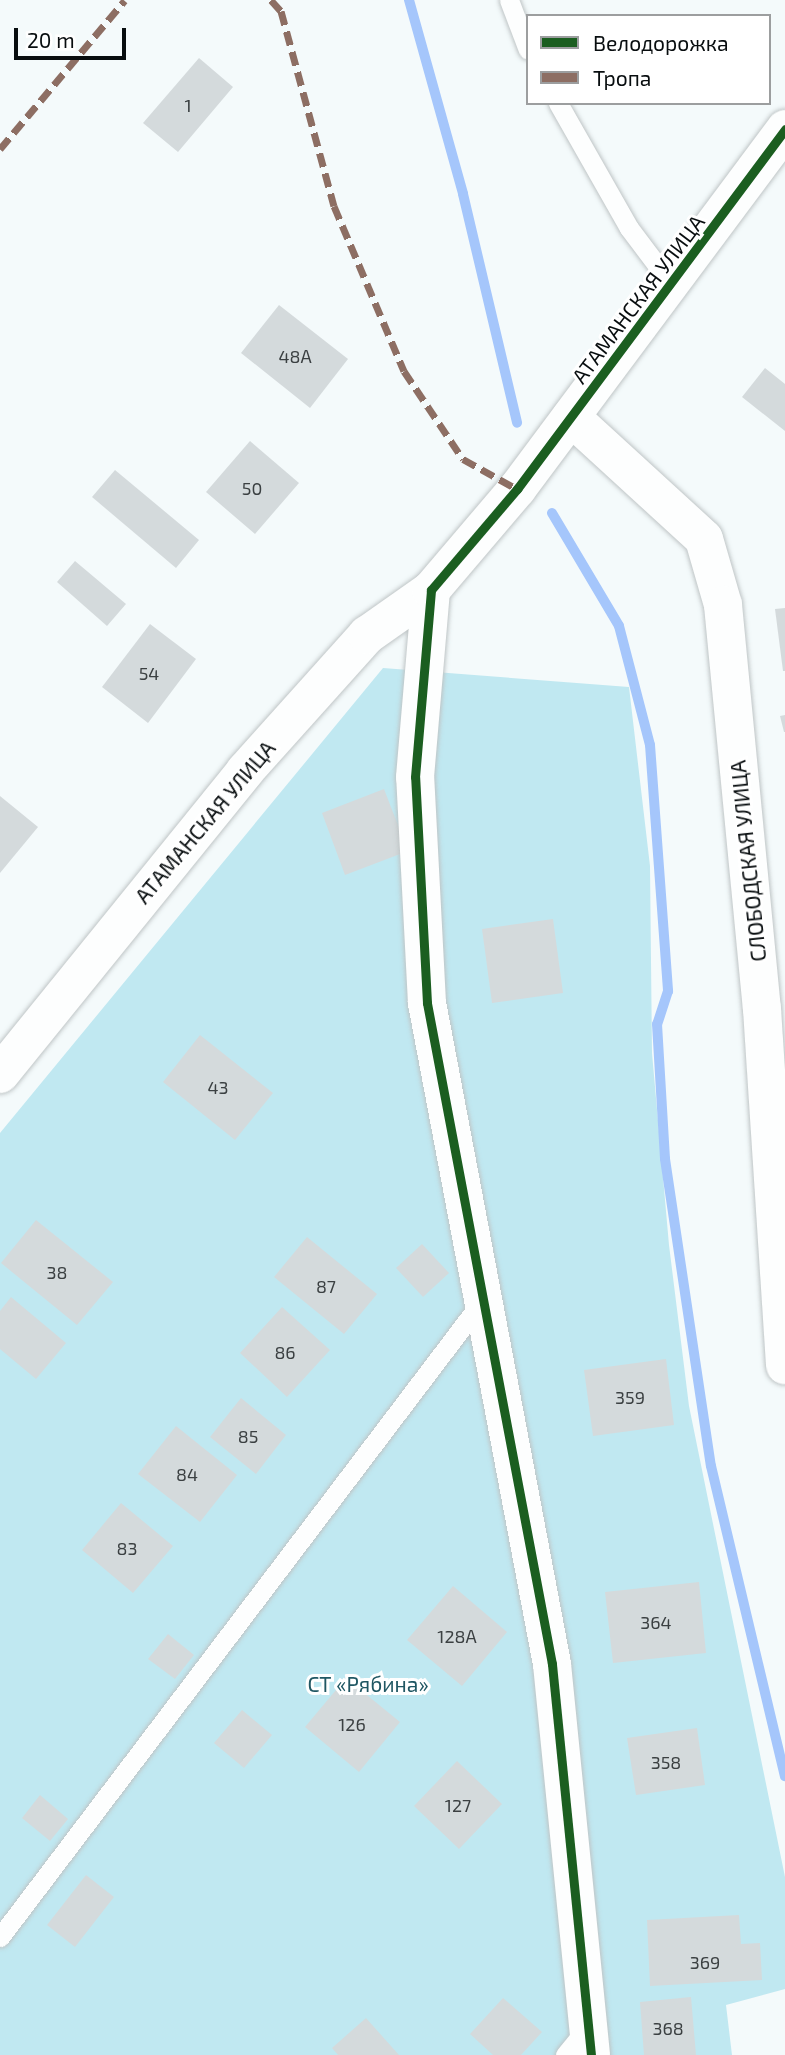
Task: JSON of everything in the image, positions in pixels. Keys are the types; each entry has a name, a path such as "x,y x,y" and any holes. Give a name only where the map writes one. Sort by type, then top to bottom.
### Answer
{"street":[{"name":"АТАМАНСКАЯ УЛИЦА","path":"0,1074 245,771 367,635 431,590 517,489 672,285 785,129"},
{"name":"СЛОБОДСКАЯ УЛИЦА","path":"572,417 704,539 723,605 762,1009 785,1365"},
{"path":"431,590 415,777 427,1003 552,1664 590,2040"},
{"path":"762,1009 785,978"}],"lane":[{"path":"509,0 526,45"},
{"path":"559,105 629,228 672,285"},
{"path":"0,1937 483,1300"},
{"path":"565,2055 590,2040"}],"green space":[{"name":"СТ «Рябина»","path":"383,668 629,687 650,866 652,1053 669,1245 689,1406 785,1877 785,1989 726,2005 732,2055 0,2055 0,1133"}],"building":[{"path":"199,58 233,87 178,152 143,123"},
{"path":"279,305 348,359 310,408 241,353"},
{"path":"765,368 785,384 785,431 742,397"},
{"path":"250,441 299,483 255,534 206,492"},
{"path":"115,470 199,540 176,568 92,497"},
{"path":"75,561 126,604 107,626 57,582"},
{"path":"785,608 785,671 783,671 775,609"},
{"path":"150,624 196,659 148,723 102,687"},
{"path":"785,715 785,732 784,732 780,716"},
{"path":"384,789 408,851 345,875 322,813"},
{"path":"0,796 38,827 0,873"},
{"path":"553,919 563,993 492,1003 482,929"},
{"path":"200,1035 273,1093 235,1140 163,1082"},
{"path":"36,1220 113,1282 77,1325 1,1263"},
{"path":"307,1237 377,1294 344,1334 274,1277"},
{"path":"422,1244 449,1273 423,1297 396,1268"},
{"path":"11,1297 66,1343 36,1379 0,1349 0,1311"},
{"path":"282,1307 330,1350 287,1397 240,1353"},
{"path":"666,1359 674,1425 593,1436 584,1370"},
{"path":"241,1398 286,1435 256,1474 210,1437"},
{"path":"176,1426 237,1475 200,1522 138,1474"},
{"path":"121,1503 173,1546 133,1593 82,1550"},
{"path":"699,1582 706,1653 613,1663 605,1592"},
{"path":"453,1586 507,1632 462,1686 407,1640"},
{"path":"168,1634 194,1655 175,1679 148,1659"},
{"path":"346,1678 400,1722 359,1772 305,1727"},
{"path":"242,1710 272,1735 244,1768 214,1743"},
{"path":"697,1728 705,1785 636,1795 627,1738"},
{"path":"457,1761 502,1804 459,1849 414,1806"},
{"path":"40,1795 68,1819 50,1841 22,1818"},
{"path":"86,1875 114,1897 75,1947 47,1925"},
{"path":"739,1915 741,1944 760,1943 762,1980 650,1986 647,1920"},
{"path":"691,1997 696,2055 644,2055 640,2002"},
{"path":"503,1998 542,2032 521,2055 493,2055 470,2034"},
{"path":"366,2018 399,2055 338,2055 332,2048"}],"waterway":[{"path":"409,0 463,194 517,423"},
{"path":"552,513 619,626 650,745 668,991 657,1024 665,1159 711,1466 785,1776"}],"marked path":[{"path":"0,149 125,0"},
{"path":"271,0 281,11 334,206 404,371 463,459 517,489"}],"cycle path":[{"path":"591,2055 552,1664 427,1003 415,777 431,590 517,489 785,129"}]}
